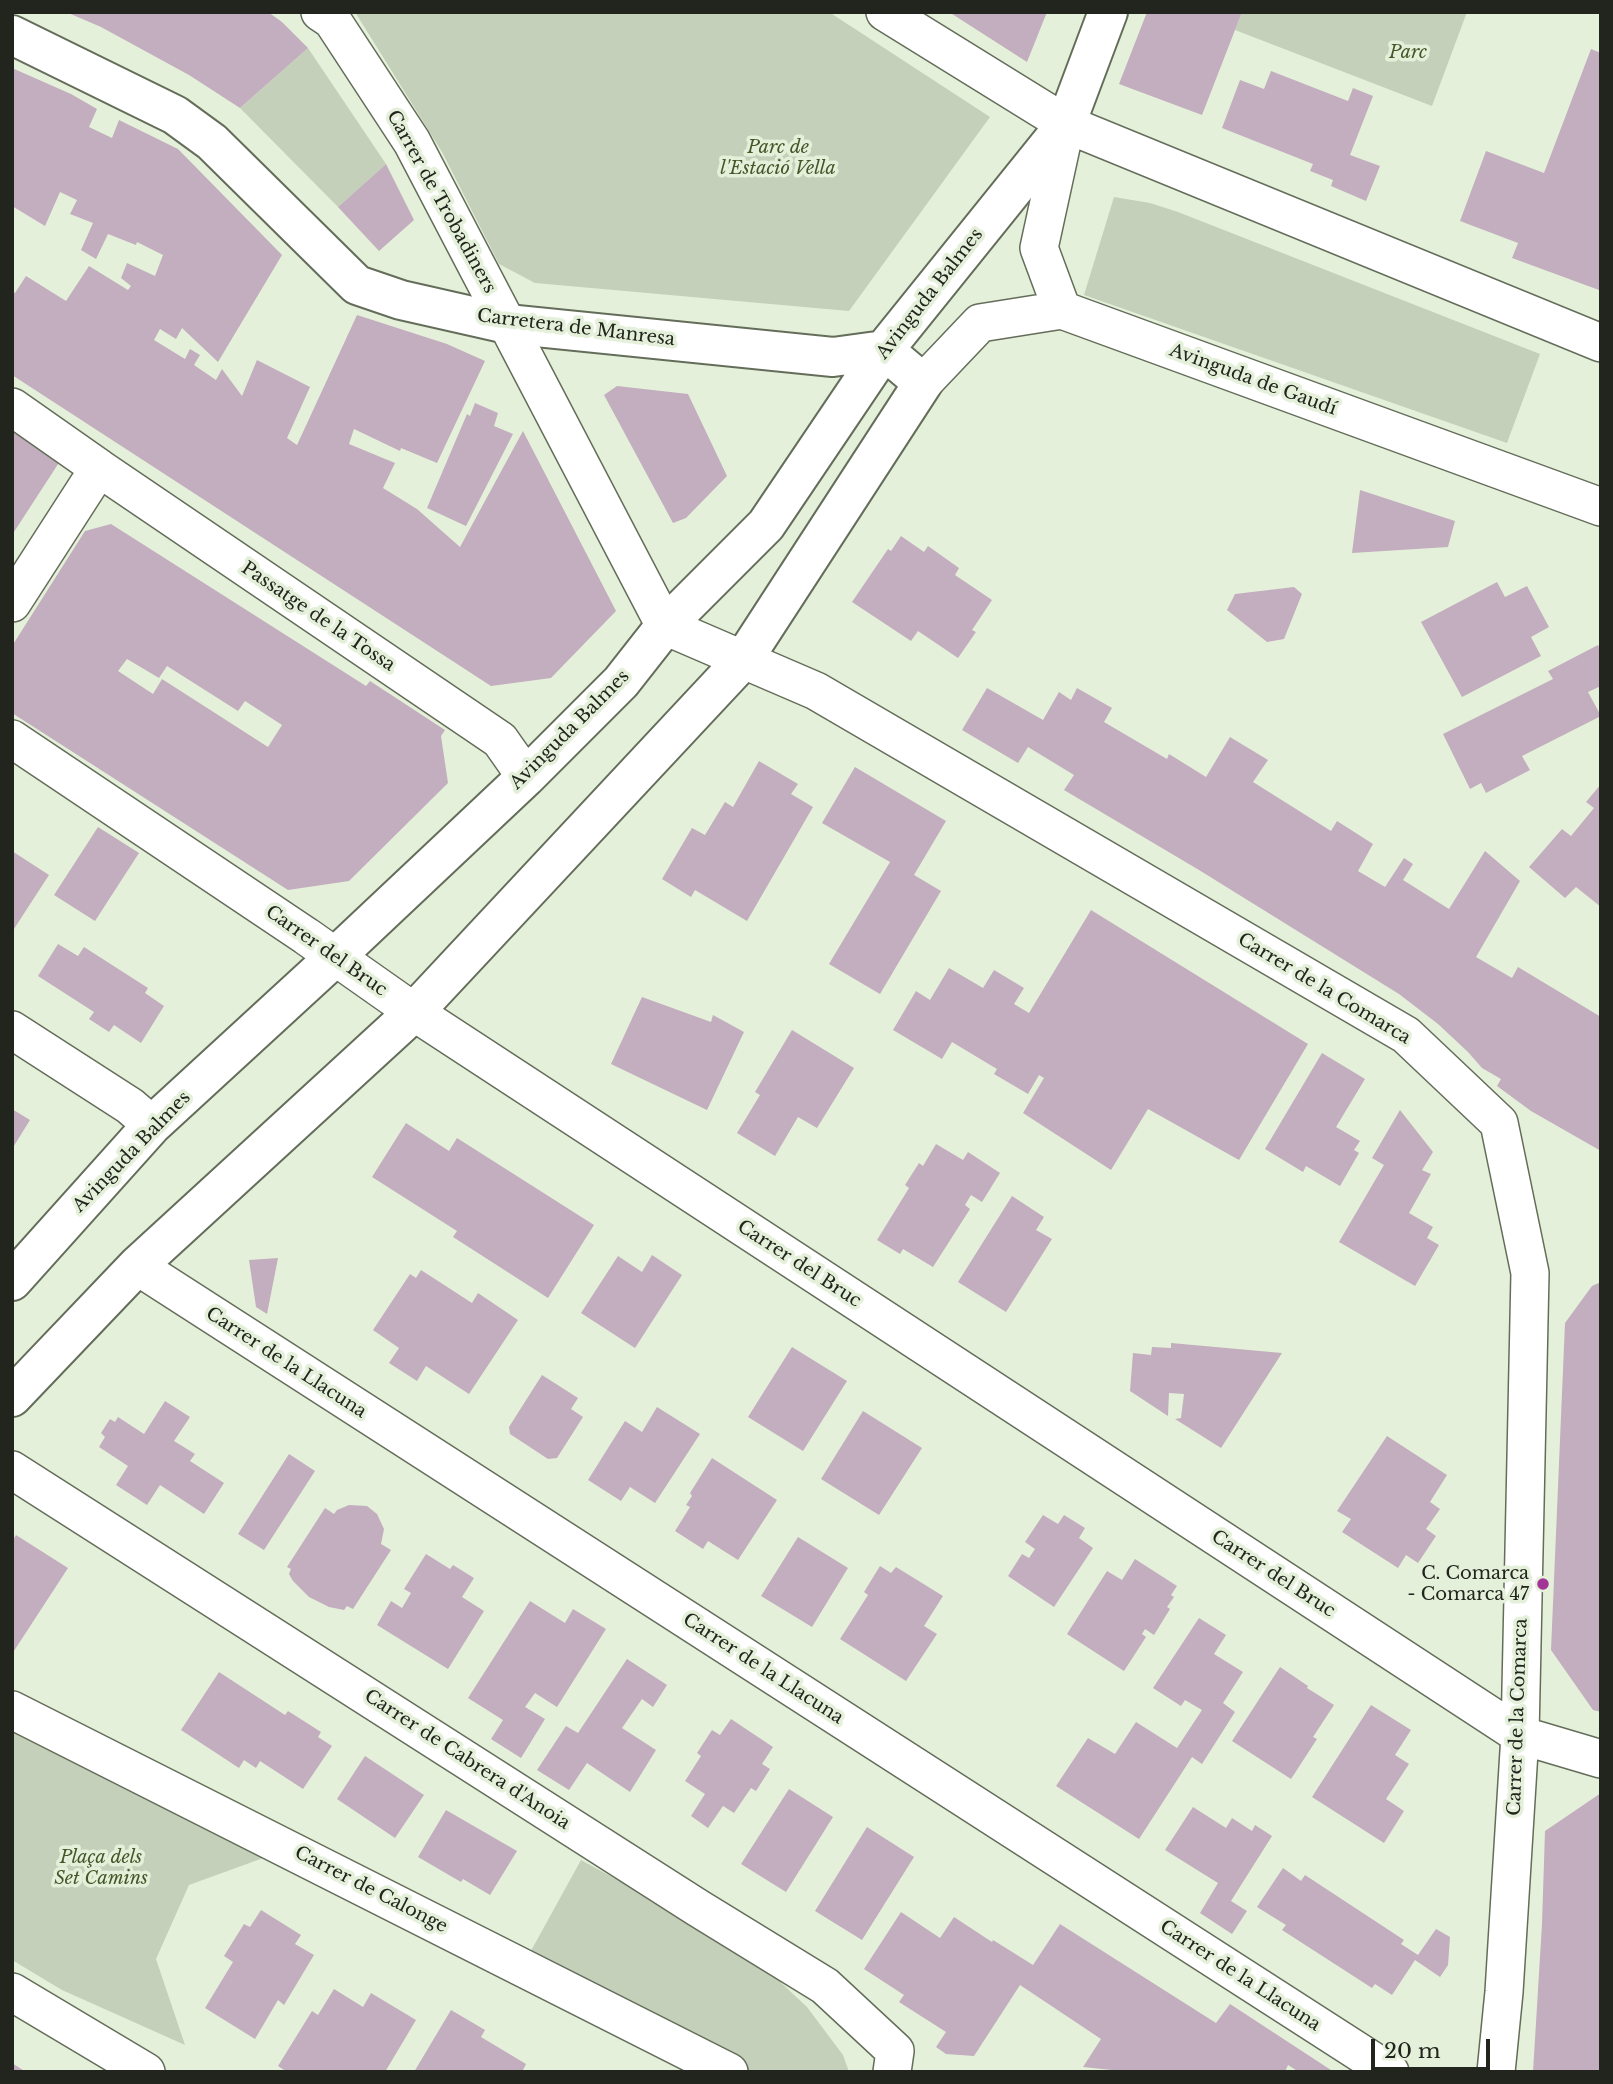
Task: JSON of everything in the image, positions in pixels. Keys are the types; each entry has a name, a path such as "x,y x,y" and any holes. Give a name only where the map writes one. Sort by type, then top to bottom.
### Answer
{"street":[{"name":"Carrer de Trobadiners","path":"320,12 332,20 412,142 664,626"},
{"path":"885,12 1066,124 1601,342"},
{"name":"Avinguda Balmes","path":"1062,310 1038,248 1066,124 1108,12"},
{"name":"Carretera de Manresa","path":"12,35 175,115 203,135 357,285 401,300 507,324 833,357 884,350"},
{"name":"Avinguda Balmes","path":"12,1281 152,1125 526,777 621,682 664,626 766,525 884,350 1066,124"},
{"name":"Avinguda de Gaudí","path":"923,383 980,323 1062,310 1601,507"},
{"path":"12,1397 137,1266 414,1012 743,660 923,383 884,350"},
{"name":"Passatge de la Tossa","path":"12,407 500,740 526,777"},
{"path":"12,603 99,468"},
{"name":"Carrer de la Comarca","path":"664,626 816,691 1406,1035 1499,1123 1530,1273 1520,1735 1504,1992 1496,2072"},
{"name":"Carrer del Bruc","path":"12,738 336,956 414,1012 1520,1735 1601,1759"},
{"path":"12,1030 130,1106 152,1125"},
{"name":"Carrer de la Llacuna","path":"137,1266 1390,2072"},
{"name":"Carrer de Cabrera d'Anoia","path":"12,1470 698,1908 825,1986 895,2051 892,2072"},
{"name":"Carrer de Calonge","path":"12,1710 729,2072"},
{"path":"12,1992 146,2072"}],"green space":[{"name":"Parc de l'Estació Vella","path":"355,12 829,12 990,117 849,311 535,283 499,264 442,152"},
{"name":"Parc","path":"1242,12 1467,12 1432,106 1235,30"},
{"path":"308,48 386,164 338,207 240,108"},
{"path":"1114,197 1150,203 1178,212 1540,354 1507,443 1084,295"},
{"name":"Plaça dels Set Camins","path":"12,1728 266,1857 189,1885 156,1959 185,2045 62,1990 12,1960"},
{"path":"581,1860 746,1950 807,2007 843,2055 849,2072 702,2072 516,1978"}],"building":[{"path":"66,12 268,12 308,48 240,108 189,75 101,27"},
{"path":"949,12 1047,12 1027,62"},
{"path":"1147,12 1242,12 1202,115 1119,84"},
{"path":"1591,49 1601,53 1599,290 1512,258 1518,243 1460,221 1486,151 1544,173"},
{"path":"12,68 71,94 97,109 89,127 112,138 119,120 178,149 282,255 218,362 182,328 176,339 160,329 154,340 185,359 190,349 200,355 194,365 216,380 222,369 242,396 257,360 310,387 287,438 297,445 357,315 447,344 485,361 437,463 401,448 400,451 354,429 349,444 395,463 383,488 417,509 460,547 523,431 616,611 551,678 491,686 12,375 12,291 15,293 26,276 66,301 89,266 128,290 131,286 121,278 127,263 155,276 163,255 137,242 136,245 108,234 96,259 81,250 93,223 70,214 77,200 60,192 45,226 12,206"},
{"path":"1271,71 1348,101 1353,88 1373,96 1350,155 1380,166 1366,201 1331,186 1333,180 1310,171 1313,164 1222,128 1240,80 1264,89"},
{"path":"386,164 414,220 379,251 338,207"},
{"path":"617,386 688,394 727,476 686,518 673,523 604,395"},
{"path":"475,403 498,413 494,426 513,434 466,526 427,508 467,414 470,416"},
{"path":"12,426 62,458 12,535"},
{"path":"1360,490 1455,521 1448,547 1352,553"},
{"path":"111,524 366,686 370,681 445,730 441,736 448,783 349,881 288,890 12,713 12,646 85,531","holes":["127,659 159,678 167,666 238,711 245,701 282,725 268,747 162,679 153,694 118,671"]},
{"path":"901,536 924,552 928,546 959,568 955,575 992,600 972,630 976,632 958,658 918,631 911,641 852,602 888,549 891,551"},
{"path":"1497,582 1505,597 1527,586 1549,627 1531,637 1541,656 1462,697 1421,622"},
{"path":"1294,587 1302,594 1284,639 1267,642 1227,610 1235,594"},
{"path":"1598,645 1601,651 1601,686 1588,692 1601,716 1522,756 1530,770 1486,793 1481,783 1470,789 1443,734 1553,679 1548,671"},
{"path":"987,688 1043,720 1059,692 1071,700 1077,688 1112,708 1104,722 1167,759 1169,754 1206,777 1230,737 1268,760 1253,782 1331,831 1337,821 1373,844 1358,871 1385,887 1404,858 1413,864 1403,880 1449,909 1485,851 1520,881 1476,957 1512,978 1518,967 1601,1017 1601,1151 1531,1111 1497,1086 1501,1079 1482,1068 1438,1024 1399,994 1064,790 1074,775 1028,747 1018,763 962,730"},
{"path":"759,761 798,784 791,794 813,807 747,921 695,890 691,897 662,879 692,828 705,835 725,802 733,807"},
{"path":"855,767 946,821 914,875 941,891 880,994 829,964 890,862 822,823"},
{"path":"1601,784 1601,907 1576,887 1565,898 1529,867 1562,829 1571,836 1594,808 1586,802"},
{"path":"98,827 139,853 95,921 54,895"},
{"path":"12,851 49,875 12,932"},
{"path":"1091,910 1308,1044 1239,1160 1148,1109 1111,1170 1023,1113 1044,1078 1039,1075 1028,1094 994,1074 997,1069 952,1042 942,1059 893,1030 916,991 930,1000 949,968 983,988 994,970 1024,988 1014,1004 1029,1013"},
{"path":"58,944 78,956 84,947 148,988 145,993 164,1006 141,1043 114,1025 109,1032 89,1019 94,1012 38,976"},
{"path":"642,997 711,1022 713,1015 744,1032 707,1110 611,1064"},
{"path":"792,1030 854,1068 817,1128 798,1117 775,1156 737,1133 760,1095 755,1092"},
{"path":"1322,1053 1365,1079 1336,1127 1360,1141 1354,1150 1359,1153 1340,1186 1306,1166 1303,1172 1265,1149"},
{"path":"12,1109 30,1120 12,1149"},
{"path":"1400,1110 1433,1152 1422,1170 1431,1174 1409,1213 1433,1227 1427,1238 1439,1245 1415,1286 1339,1242 1384,1165 1372,1158"},
{"path":"406,1123 449,1151 457,1138 594,1225 548,1298 453,1237 457,1231 372,1177"},
{"path":"936,1144 963,1160 968,1152 1000,1173 982,1202 971,1195 965,1205 970,1209 933,1267 903,1249 900,1254 877,1240 909,1188 905,1185 919,1163 923,1166"},
{"path":"1012,1196 1044,1217 1036,1230 1052,1239 1006,1312 958,1282"},
{"path":"652,1255 682,1275 635,1348 581,1313 618,1256 642,1272"},
{"path":"278,1258 267,1314 256,1307 249,1260"},
{"path":"421,1270 472,1303 478,1293 518,1320 469,1394 426,1366 417,1381 389,1363 399,1348 373,1330 410,1274 416,1278"},
{"path":"1601,1282 1601,1712 1593,1710 1551,1650 1565,1323 1592,1286"},
{"path":"1171,1343 1282,1353 1221,1448 1175,1419 1181,1418 1184,1394 1169,1393 1168,1416 1130,1391 1133,1353 1151,1355 1152,1347 1171,1348"},
{"path":"792,1347 847,1381 803,1451 748,1417"},
{"path":"542,1375 578,1398 571,1409 583,1417 557,1458 548,1459 510,1434 509,1427"},
{"path":"165,1401 190,1417 174,1441 195,1454 190,1461 224,1483 204,1514 160,1485 147,1505 116,1485 128,1466 99,1447 105,1437 101,1433 110,1419 115,1422 118,1417 144,1434"},
{"path":"657,1407 700,1434 655,1503 630,1487 621,1501 588,1480 625,1421 642,1432"},
{"path":"863,1411 922,1448 879,1515 821,1479"},
{"path":"1387,1436 1447,1475 1430,1502 1440,1509 1426,1529 1436,1536 1418,1563 1406,1555 1398,1568 1342,1532 1351,1519 1337,1511"},
{"path":"289,1454 315,1471 264,1550 238,1534"},
{"path":"712,1458 777,1500 738,1560 708,1541 703,1549 675,1531 690,1507 686,1505 692,1496 690,1493"},
{"path":"349,1505 367,1506 377,1514 384,1529 381,1544 391,1550 353,1609 347,1606 344,1610 329,1607 309,1597 293,1581 289,1574 291,1569 287,1567 325,1508 334,1514"},
{"path":"1043,1515 1058,1524 1064,1515 1085,1528 1079,1538 1093,1548 1054,1607 1008,1576 1022,1554 1029,1558 1035,1549 1025,1542"},
{"path":"16,1535 68,1568 12,1654 12,1542"},
{"path":"798,1537 848,1568 812,1627 761,1596"},
{"path":"426,1554 450,1569 453,1565 474,1578 462,1597 484,1611 448,1669 377,1625 391,1601 402,1608 411,1593 404,1589"},
{"path":"1135,1559 1177,1586 1167,1607 1170,1609 1154,1635 1145,1629 1142,1634 1146,1637 1124,1671 1067,1634 1107,1571 1122,1580"},
{"path":"880,1566 891,1573 896,1567 943,1596 924,1626 937,1634 906,1681 840,1639 868,1595 864,1592"},
{"path":"530,1601 565,1623 573,1609 606,1629 557,1707 535,1693 525,1707 545,1719 521,1758 491,1739 503,1720 468,1698"},
{"path":"1199,1618 1226,1635 1214,1654 1243,1672 1223,1703 1235,1712 1202,1764 1192,1757 1139,1839 1056,1786 1088,1738 1115,1754 1136,1722 1177,1748 1202,1710 1185,1700 1181,1706 1153,1688"},
{"path":"627,1659 667,1685 653,1707 642,1699 622,1728 656,1750 630,1792 587,1763 569,1790 537,1770 566,1726 578,1733"},
{"path":"1280,1667 1334,1705 1313,1737 1317,1739 1291,1779 1232,1741"},
{"path":"219,1672 285,1715 288,1711 321,1732 318,1737 332,1746 303,1789 260,1761 256,1768 244,1760 239,1768 181,1730"},
{"path":"1371,1705 1411,1730 1395,1755 1409,1764 1386,1799 1404,1811 1384,1843 1312,1797"},
{"path":"731,1719 773,1747 762,1764 770,1769 756,1791 751,1788 734,1813 723,1806 708,1828 691,1816 705,1794 685,1781 701,1756 697,1753 712,1730 720,1735"},
{"path":"365,1756 424,1795 395,1838 337,1799"},
{"path":"789,1789 833,1817 786,1892 741,1864"},
{"path":"1601,1793 1601,2072 1533,2072 1545,1831"},
{"path":"1193,1807 1226,1828 1232,1818 1252,1831 1255,1825 1272,1836 1231,1901 1247,1911 1232,1934 1200,1913 1218,1883 1165,1850"},
{"path":"446,1810 517,1851 490,1895 418,1857"},
{"path":"867,1827 914,1857 862,1940 815,1911"},
{"path":"1283,1868 1301,1881 1305,1875 1404,1940 1401,1944 1418,1955 1436,1929 1450,1937 1448,1965 1440,1977 1415,1960 1392,1995 1375,1984 1372,1988 1282,1930 1286,1925 1257,1907"},
{"path":"261,1910 301,1935 295,1944 314,1955 284,2005 278,2000 255,2039 205,2008 233,1962 224,1956 244,1924 250,1927"},
{"path":"901,1912 940,1938 954,1917 1033,1965 1060,1924 1216,2023 1230,2004 1334,2072 1299,2072 1288,2065 1285,2072 1131,2072 1083,2067 1101,2039 1020,1985 974,2056 946,2054 936,2047 946,2032 899,2002 904,1995 864,1969"},
{"path":"334,1989 363,2007 371,1993 416,2020 385,2072 287,2072 278,2066 312,2011 318,2015"},
{"path":"451,2010 485,2030 481,2037 526,2064 522,2072 414,2072"},
{"path":"12,2063 26,2072 12,2072"}],"place":[{"name":"C. Comarca - Comarca 47","path":"1543,1584"}]}
